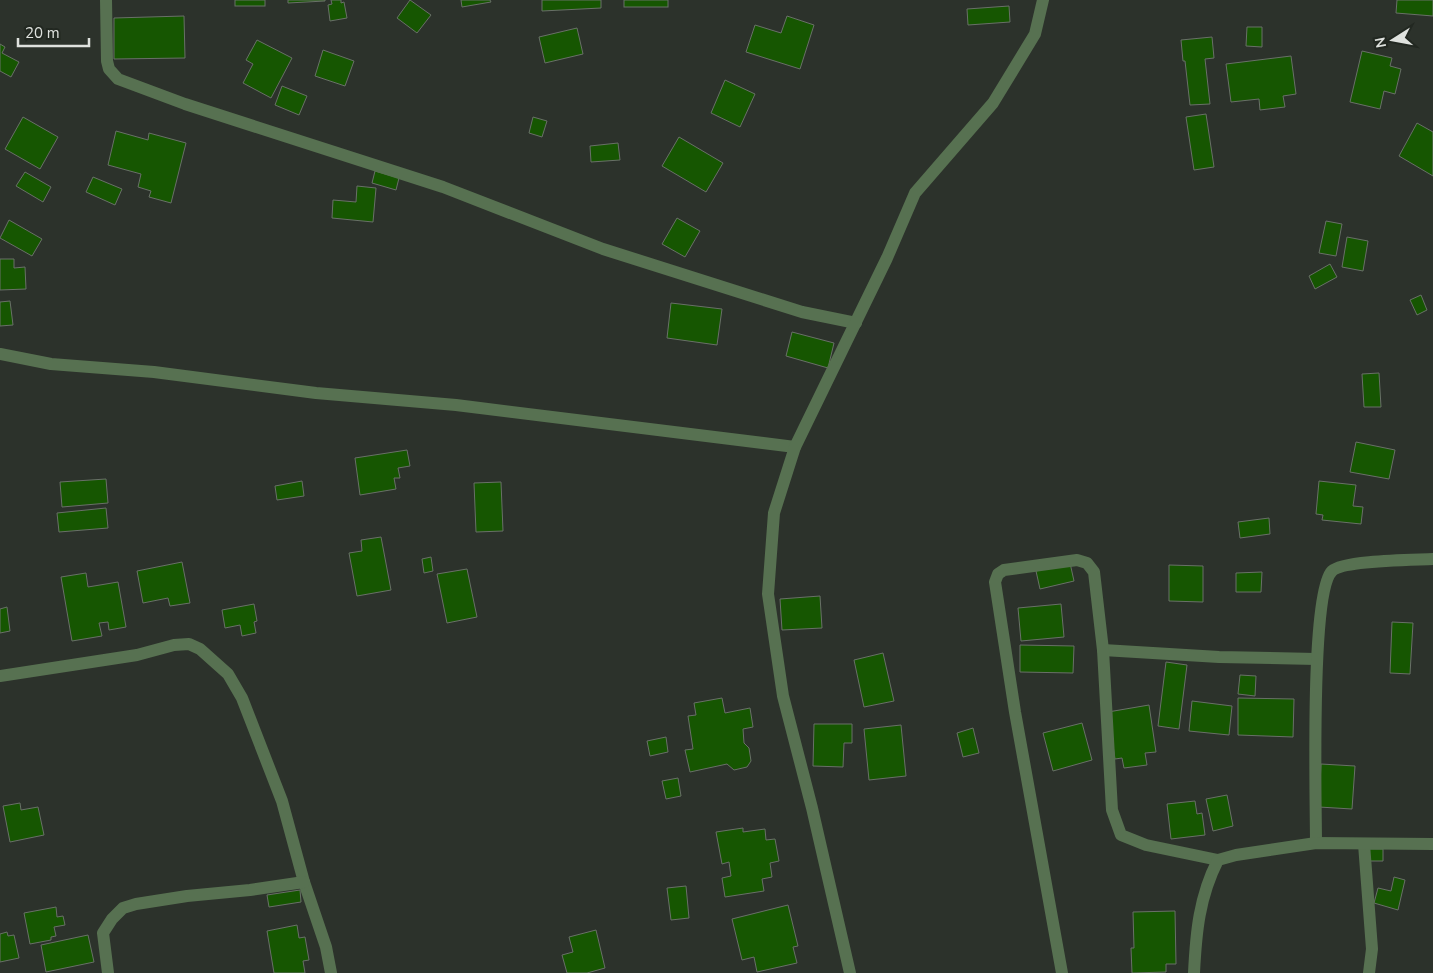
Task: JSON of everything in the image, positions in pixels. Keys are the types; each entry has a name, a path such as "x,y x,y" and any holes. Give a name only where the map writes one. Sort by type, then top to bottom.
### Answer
{"street":[{"path":"106,0 107,61 109,69 118,80 185,104 443,187 603,249 802,312 856,323"},
{"path":"850,973 812,808 783,696 768,594 774,513 795,447 888,258 915,193 993,103 1035,34 1043,0"},
{"path":"0,354 51,364 154,372 316,394 456,405 795,447"},
{"path":"1316,843 1316,659 1325,584 1332,570 1348,564 1433,559"},
{"path":"1062,973 1015,712 995,582 998,574 1004,570 1077,560 1086,563 1094,572 1103,650 1112,810 1121,835 1146,845 1218,860 1236,855 1316,843 1433,844"},
{"path":"0,676 137,655 174,645 189,644 200,649 228,674 242,698 282,801 304,882 326,947 331,973"},
{"path":"1103,650 1316,659"},
{"path":"1364,844 1372,949 1369,973"},
{"path":"1194,973 1197,926 1209,877 1218,860"},
{"path":"108,973 103,933 123,908 187,896 250,890 304,882"}],"building":[{"path":"235,0 265,0 265,6 235,6"},
{"path":"288,0 325,0 325,1 288,3"},
{"path":"331,0 341,0 341,3 344,2 347,18 330,21 328,5 332,4"},
{"path":"410,0 431,15 417,33 397,18"},
{"path":"461,0 490,0 491,2 462,7"},
{"path":"542,0 601,0 601,8 542,11"},
{"path":"624,0 668,0 668,7 624,7"},
{"path":"1397,0 1433,0 1433,16 1396,13"},
{"path":"1009,6 1010,22 968,25 967,9"},
{"path":"184,16 185,58 114,59 114,18"},
{"path":"787,16 814,25 800,69 746,52 755,25 781,33"},
{"path":"1247,27 1262,27 1262,47 1246,46"},
{"path":"577,28 583,54 545,63 539,37"},
{"path":"1212,37 1214,58 1205,59 1210,104 1190,105 1181,40"},
{"path":"257,40 292,58 271,98 243,83 253,64 246,60"},
{"path":"0,44 5,47 2,53 19,62 11,77 0,71"},
{"path":"323,50 354,61 345,86 315,76"},
{"path":"1362,51 1392,58 1390,66 1401,69 1395,94 1384,91 1380,109 1350,102"},
{"path":"1291,56 1296,94 1283,96 1285,107 1260,110 1259,99 1231,102 1226,64"},
{"path":"725,80 755,94 740,127 711,113"},
{"path":"282,86 307,96 299,115 275,105"},
{"path":"1206,114 1214,167 1194,170 1186,117"},
{"path":"23,117 58,137 40,169 5,149"},
{"path":"533,117 547,121 542,137 529,133"},
{"path":"1417,123 1433,132 1433,176 1399,156"},
{"path":"116,131 148,140 149,133 186,143 171,203 149,197 151,191 138,187 141,174 108,165"},
{"path":"679,137 723,163 706,192 662,166"},
{"path":"618,143 620,160 591,162 590,146"},
{"path":"375,171 399,178 396,190 372,183"},
{"path":"25,172 51,187 43,202 16,186"},
{"path":"93,177 122,189 115,205 86,192"},
{"path":"357,186 376,188 373,222 332,218 333,200 356,202"},
{"path":"677,218 700,231 685,257 662,244"},
{"path":"9,220 42,239 32,256 0,238"},
{"path":"1326,221 1342,224 1336,256 1319,253"},
{"path":"1347,237 1368,241 1363,271 1342,267"},
{"path":"0,259 14,259 14,268 25,267 26,289 0,290"},
{"path":"1330,264 1337,277 1315,289 1309,276"},
{"path":"1421,295 1427,310 1417,315 1410,300"},
{"path":"10,301 13,325 0,326 0,302"},
{"path":"671,303 722,309 717,345 667,338"},
{"path":"792,332 834,343 828,368 786,356"},
{"path":"1379,373 1381,407 1364,407 1362,374"},
{"path":"1356,442 1395,450 1389,479 1350,472"},
{"path":"407,450 410,466 398,468 400,478 394,478 396,489 360,495 355,458"},
{"path":"106,479 108,503 62,507 60,482"},
{"path":"302,481 304,496 277,500 275,486"},
{"path":"1319,481 1356,485 1353,506 1363,507 1361,524 1322,520 1323,515 1316,514"},
{"path":"501,482 503,531 476,532 474,483"},
{"path":"106,508 108,528 59,532 57,513"},
{"path":"1269,518 1270,534 1240,538 1238,522"},
{"path":"381,537 391,590 357,596 349,553 362,551 361,540"},
{"path":"431,557 433,571 424,573 422,559"},
{"path":"182,562 190,603 170,606 168,598 143,603 137,571"},
{"path":"1070,563 1074,581 1040,589 1036,571"},
{"path":"1169,565 1203,566 1203,602 1169,601"},
{"path":"467,569 477,617 447,623 437,574"},
{"path":"1262,572 1261,592 1236,592 1236,573"},
{"path":"86,573 88,587 118,582 126,627 109,630 108,622 99,623 102,636 72,641 61,577"},
{"path":"820,596 822,628 782,630 780,599"},
{"path":"254,604 257,621 254,622 256,633 242,636 240,625 225,628 222,610"},
{"path":"1061,604 1064,637 1021,641 1018,608"},
{"path":"7,607 10,631 0,633 0,609"},
{"path":"1392,622 1413,623 1410,674 1390,673"},
{"path":"1020,645 1074,646 1073,673 1020,672"},
{"path":"883,653 894,701 864,707 854,660"},
{"path":"1166,662 1187,665 1179,729 1158,726"},
{"path":"1240,675 1256,676 1255,696 1238,694"},
{"path":"722,698 725,713 750,708 753,727 743,729 744,743 749,748 751,761 747,767 734,770 727,764 690,772 685,750 693,749 688,716 696,715 694,703"},
{"path":"1238,698 1294,699 1293,737 1238,735"},
{"path":"1192,701 1232,706 1229,735 1189,731"},
{"path":"1149,705 1156,752 1145,753 1147,765 1124,768 1122,758 1115,759 1108,712"},
{"path":"1082,723 1092,760 1053,771 1043,733"},
{"path":"814,724 852,724 852,743 844,743 843,767 813,766"},
{"path":"901,725 906,776 869,780 864,729"},
{"path":"973,728 979,753 963,757 957,733"},
{"path":"666,737 668,752 650,756 647,741"},
{"path":"1321,764 1355,766 1352,809 1319,807"},
{"path":"678,778 681,796 666,799 662,781"},
{"path":"1227,795 1233,826 1213,831 1206,799"},
{"path":"1195,801 1197,814 1202,813 1205,835 1171,839 1167,804"},
{"path":"20,803 21,810 38,807 44,835 10,842 3,806"},
{"path":"743,828 743,832 765,829 766,840 775,839 779,861 770,863 772,877 762,879 764,891 725,897 722,878 731,876 729,862 722,864 716,832"},
{"path":"1368,849 1383,849 1383,861 1367,861"},
{"path":"1394,877 1405,880 1398,910 1374,903 1378,888 1391,891"},
{"path":"686,886 689,918 671,920 667,888"},
{"path":"300,890 301,902 269,907 267,895"},
{"path":"788,905 798,946 793,947 797,963 757,972 754,957 742,960 732,919"},
{"path":"56,907 57,917 63,916 65,925 54,927 56,936 51,937 51,940 30,944 24,913"},
{"path":"1175,911 1176,964 1166,964 1166,972 1132,973 1131,948 1134,948 1133,912"},
{"path":"297,925 299,938 305,937 309,960 303,961 305,973 274,973 267,931"},
{"path":"596,930 605,968 587,973 567,973 562,955 573,952 569,937"},
{"path":"7,932 8,936 14,935 19,958 0,962 0,934"},
{"path":"88,935 94,962 46,972 41,945"}]}
